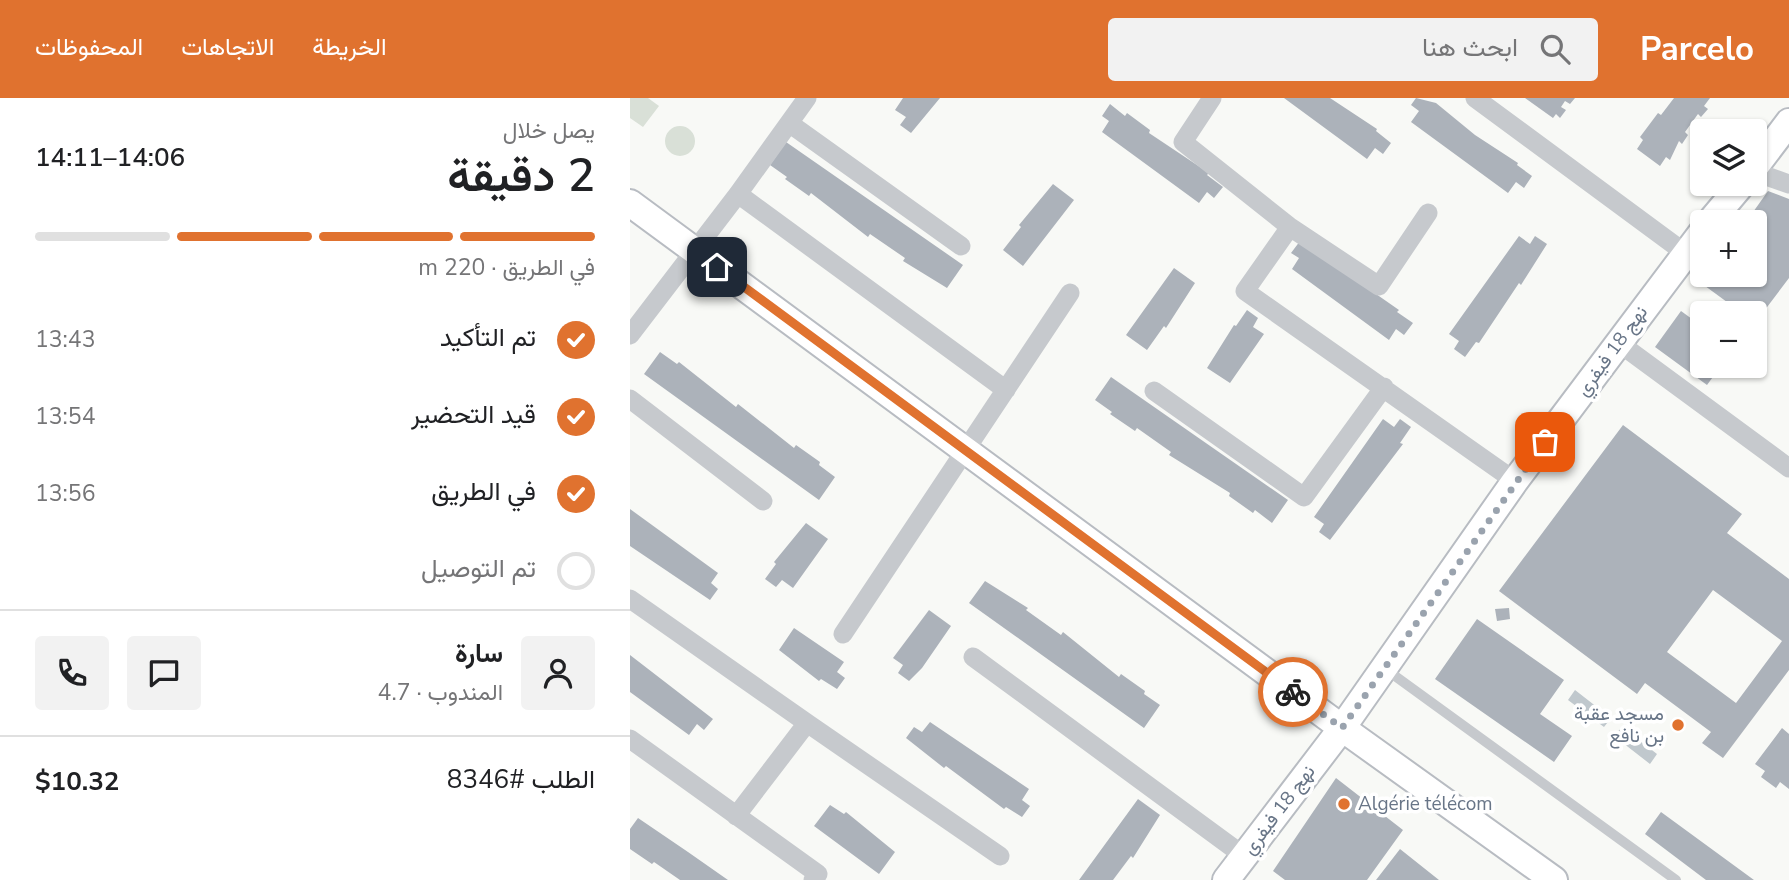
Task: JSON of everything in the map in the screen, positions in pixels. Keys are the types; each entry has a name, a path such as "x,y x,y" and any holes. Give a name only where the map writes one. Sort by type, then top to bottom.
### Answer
{"main road":[{"path":"1767,152 1789,122"},
{"path":"1720,210 1732,196"},
{"path":"630,203 1342,728 1554,880"},
{"name":"نهج 18 فيفري","path":"1226,880 1342,728 1515,481 1690,247"}],"street":[{"path":"630,335 738,194 807,98"},
{"path":"1212,98 1183,142 1290,227 1379,286 1428,213"},
{"path":"1475,98 1685,253"},
{"path":"789,124 961,246"},
{"path":"1767,174 1789,184"},
{"path":"738,194 1006,390"},
{"path":"1290,227 1245,291 1515,481"},
{"path":"843,634 1070,293"},
{"path":"1619,343 1789,468"},
{"path":"1154,391 1304,497 1384,387"},
{"path":"630,399 763,501"},
{"path":"630,599 1000,856"},
{"path":"973,657 1244,856"},
{"path":"736,816 807,723"},
{"path":"630,739 818,874 813,880"}],"lane":[{"path":"1383,668 1676,880"}],"shaded area":[{"path":"630,98 648,98 659,106 643,127 630,118"},
{"path":"680,126 686,127 694,135 694,147 686,155 680,156 674,155 666,147 665,141 666,135 674,127"},
{"path":"1575,690 1611,718 1604,727 1568,700"},
{"path":"1622,727 1657,754 1650,764 1614,736"}],"building":[{"path":"903,98 940,98 911,133 900,125 906,117 895,110"},
{"path":"1284,98 1330,98 1377,129 1376,131 1391,143 1383,154 1375,148 1367,159"},
{"path":"1416,98 1436,103 1475,135 1518,163 1517,165 1532,176 1524,188 1516,182 1508,193 1411,122 1419,111 1411,105"},
{"path":"1525,98 1575,98 1570,104 1565,101 1561,107 1566,110 1560,118 1556,114 1553,118"},
{"path":"1674,98 1710,98 1704,106 1708,109 1701,117 1698,114 1694,119 1690,119 1690,125 1685,132 1688,135 1682,144 1679,141 1670,160 1666,157 1660,166 1637,149 1643,140 1640,137 1658,113 1661,115"},
{"path":"1110,104 1125,116 1127,113 1150,130 1149,133 1209,173 1207,175 1223,187 1214,198 1207,192 1199,203 1102,132 1109,121 1102,116"},
{"path":"786,142 963,265 947,288 903,261 905,258 870,234 868,237 811,193 809,196 785,179 787,177 770,165"},
{"path":"1053,184 1074,200 1023,266 1003,250 1021,227 1019,225"},
{"path":"1767,192 1789,199 1789,278 1767,307 1767,301 1726,301 1706,287 1767,287 1767,210 1755,210"},
{"path":"1519,236 1530,244 1535,236 1547,244 1479,343 1476,342 1465,357 1454,349 1459,341 1449,334"},
{"path":"1300,241 1399,310 1397,312 1413,323 1404,335 1396,329 1389,340 1292,269 1299,258 1291,253"},
{"path":"1174,268 1195,283 1166,328 1164,326 1147,350 1126,335"},
{"path":"1247,310 1258,318 1253,327 1264,334 1230,383 1207,368 1234,325 1236,326"},
{"path":"1681,311 1690,318 1690,373 1655,347"},
{"path":"660,352 677,364 679,362 736,407 738,404 794,448 796,445 820,462 819,465 835,477 819,500 644,374"},
{"path":"1111,377 1288,500 1272,523 1255,510 1253,513 1229,496 1230,493 1169,455 1171,452 1137,428 1135,431 1110,414 1112,412 1095,400"},
{"path":"1697,378 1712,378 1707,385"},
{"path":"1383,419 1394,427 1400,419 1411,427 1400,443 1403,444 1330,540 1319,532 1324,524 1314,517"},
{"path":"1623,425 1742,514 1727,533 1789,579 1789,670 1723,758 1702,743 1711,732 1645,683 1637,694 1499,591","holes":["1713,590 1782,641 1736,703 1667,652"]},
{"path":"630,509 718,573 711,583 718,589 710,600 630,546"},
{"path":"806,523 828,539 793,588 782,580 776,587 765,579 776,564 774,562"},
{"path":"985,581 1028,608 1026,610 1061,635 1063,632 1119,677 1121,674 1145,691 1144,694 1160,705 1144,728 969,603"},
{"path":"1509,608 1510,619 1497,621 1495,609"},
{"path":"929,610 951,626 922,668 909,681 898,673 903,665 893,658"},
{"path":"1477,619 1564,680 1540,714 1572,736 1554,762 1435,679"},
{"path":"794,628 844,662 837,672 845,678 837,689 821,679 819,681 779,650"},
{"path":"630,655 713,719 704,730 697,724 689,735 630,692"},
{"path":"930,722 1029,789 1022,800 1030,806 1022,817 1006,807 1004,809 906,738 914,727 922,732"},
{"path":"1782,728 1789,734 1789,789 1780,782 1776,788 1761,777 1765,771 1755,764"},
{"name":"Algérie télécom","path":"1336,778 1403,830 1367,880 1285,880 1273,871"},
{"path":"1138,799 1160,815 1133,858 1131,856 1113,880 1079,880"},
{"path":"830,805 844,814 846,812 895,852 879,874 814,826"},
{"path":"1661,812 1754,880 1706,880 1645,834"},
{"path":"638,818 728,880 680,880 630,849 630,829"},
{"path":"1400,849 1439,880 1376,880"}],"way so far":[{"path":"1293,692 1342,728 1545,442"}],"place":[{"name":"مسجد عقبة بن نافع","path":"1678,725"},
{"name":"Algérie télécom","path":"1344,804"}],"route":[{"path":"717,267 1293,692"}]}
